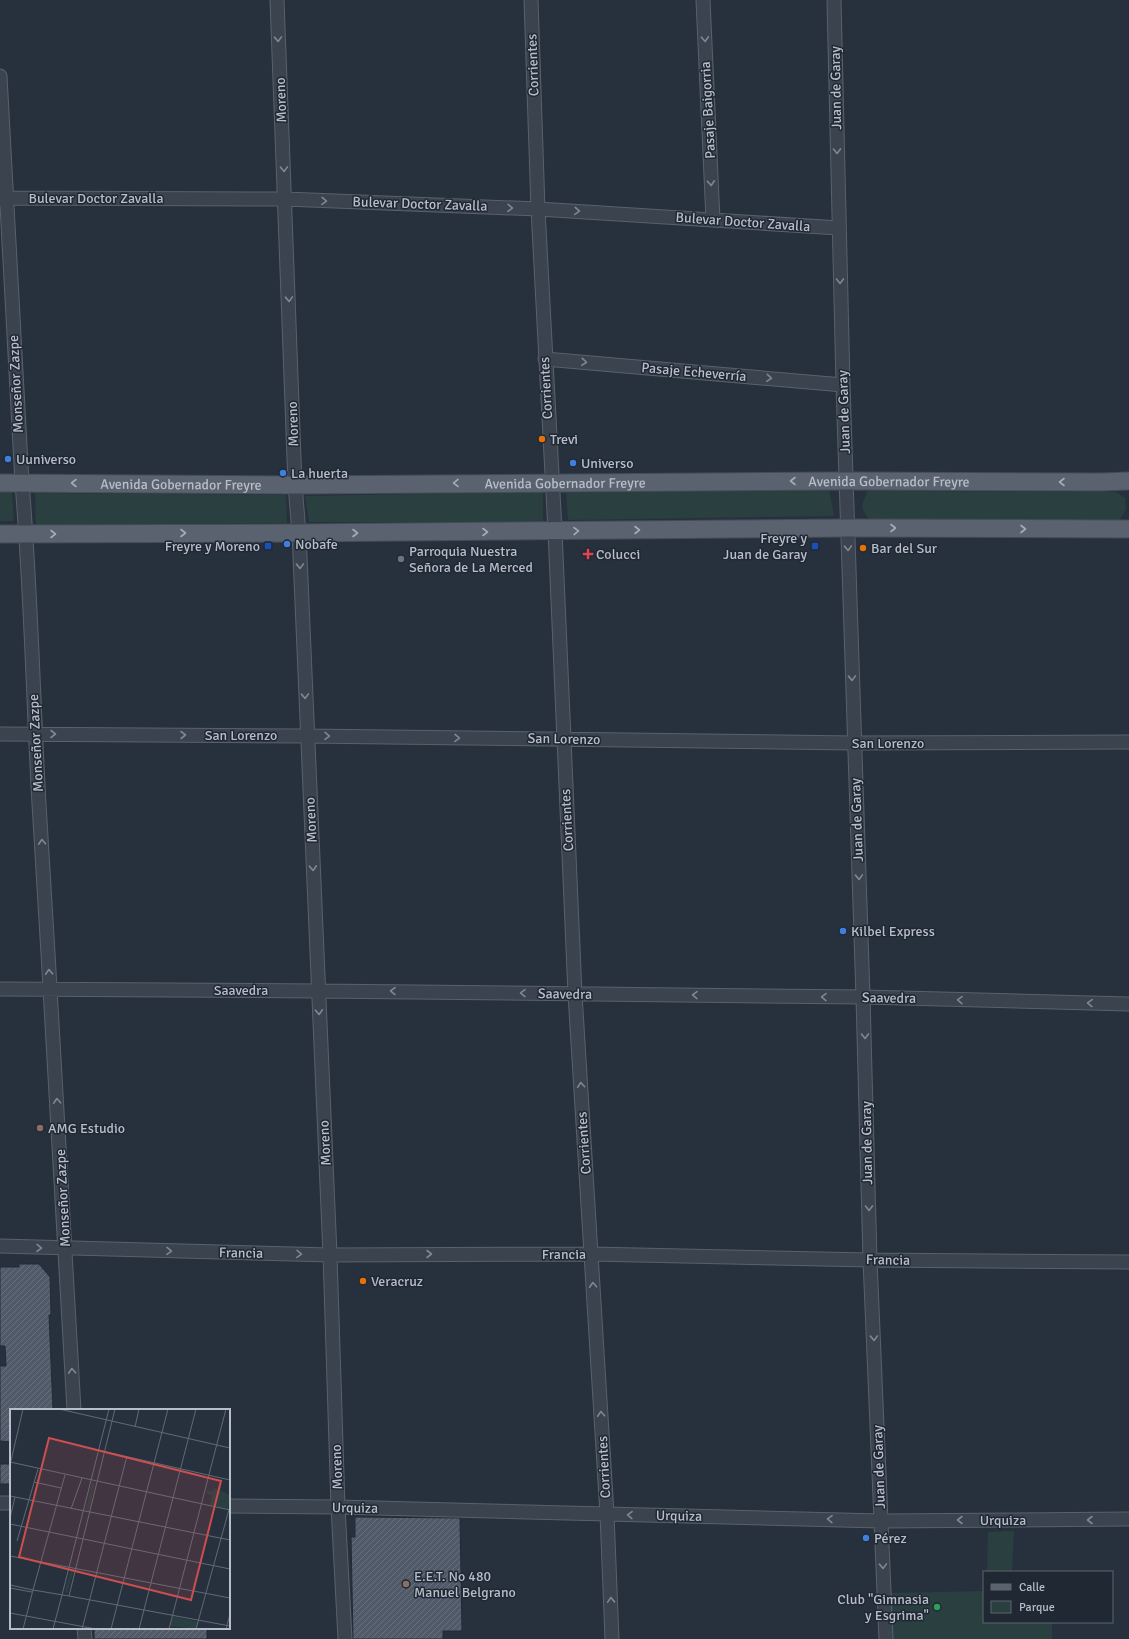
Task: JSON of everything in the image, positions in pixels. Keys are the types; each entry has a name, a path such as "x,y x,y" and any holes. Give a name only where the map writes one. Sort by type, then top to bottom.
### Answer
{"main road":[{"name":"Avenida Gobernador Freyre","path":"0,483 295,485 551,482 1129,481"},
{"path":"0,534 848,528 1129,529"}],"street":[{"name":"Moreno","path":"277,0 295,485 299,533 330,1254 338,1507 345,1639"},
{"name":"Corrientes","path":"531,0 538,209 551,482 555,531 575,994 607,1514 612,1639"},
{"name":"Pasaje Baigorria","path":"703,0 713,220"},
{"name":"Juan de Garay","path":"834,0 843,384 854,743 864,997 870,1260 886,1639"},
{"name":"Monseñor Zazpe","path":"0,76 3,199 26,534 35,734 66,1249 74,1409"},
{"name":"Bulevar Doctor Zavalla","path":"3,199 285,199 538,209 839,228"},
{"name":"Pasaje Echeverría","path":"545,359 843,384"},
{"name":"San Lorenzo","path":"0,734 307,736 854,743 1129,742"},
{"name":"Saavedra","path":"0,989 318,990 864,997 1129,1004"},
{"name":"Francia","path":"0,1246 66,1249 330,1254 591,1254 870,1260 1129,1262"},
{"name":"Urquiza","path":"230,1506 338,1507 881,1521 1129,1519"},
{"path":"84,1629 85,1639"}],"green space":[{"path":"829,488 834,516 568,520 566,493"},
{"path":"868,491 1116,492 1125,498 1126,509 1119,521 870,521 863,510 864,500"},
{"path":"0,492 12,492 14,521 0,521"},
{"path":"543,492 543,523 309,522 305,496"},
{"path":"35,493 286,495 287,523 36,525"},
{"path":"1014,1531 1012,1571 987,1571 988,1532"},
{"name":"Club \"Gimnasia y Esgrima\"","path":"983,1591 983,1623 1052,1623 1052,1639 892,1639 890,1593"}],"building":[{"path":"19,1264 39,1264 50,1277 51,1315 49,1315 53,1409 10,1409 10,1442 0,1441 0,1366 6,1366 5,1346 0,1346 0,1267 19,1267"},
{"path":"0,1464 10,1464 10,1484 0,1484"},
{"name":"E.E.T. No 480 Manuel Belgrano","path":"355,1517 460,1518 462,1631 443,1631 443,1639 353,1639 351,1537 355,1537"},
{"path":"94,1629 207,1629 207,1639 94,1639"}],"place":[{"name":"Trevi","path":"542,439"},
{"name":"Uuniverso","path":"8,459"},
{"name":"Universo","path":"573,463"},
{"name":"La huerta","path":"283,473"},
{"name":"Nobafe","path":"287,544"},
{"name":"Freyre y Moreno","path":"268,546"},
{"name":"Freyre y Juan de Garay","path":"815,546"},
{"name":"Bar del Sur","path":"863,548"},
{"name":"Colucci","path":"588,554"},
{"name":"Parroquia Nuestra Señora de La Merced","path":"401,559"},
{"name":"Kilbel Express","path":"843,931"},
{"name":"AMG Estudio","path":"40,1128"},
{"name":"Veracruz","path":"363,1281"},
{"name":"Pérez","path":"866,1538"},
{"name":"E.E.T. No 480 Manuel Belgrano","path":"406,1584"},
{"name":"Club \"Gimnasia y Esgrima\"","path":"937,1607"}]}
